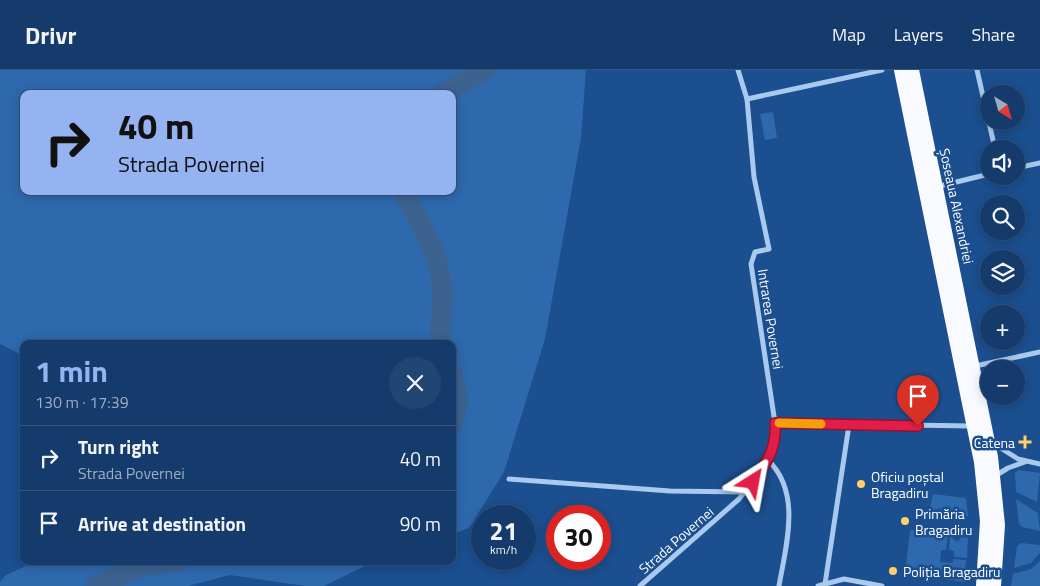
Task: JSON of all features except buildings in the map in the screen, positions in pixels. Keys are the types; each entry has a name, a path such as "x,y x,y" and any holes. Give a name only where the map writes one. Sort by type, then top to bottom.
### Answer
{"highway":[{"name":"Șoseaua Alexandriei","path":"901,70 975,426 986,506 986,559 983,586"},
{"name":"Șoseaua Alexandriei","path":"912,70 974,366 994,477 998,547 994,586"}],"street":[{"name":"Intrarea Povernei","path":"738,70 747,99 754,177 769,249 755,252 751,258 751,264 776,438"},
{"path":"747,99 882,70"},
{"path":"977,70 993,140"},
{"path":"1025,166 1040,163"},
{"path":"936,187 980,176"},
{"path":"974,366 1040,352"},
{"path":"775,423 975,426"},
{"path":"825,584 849,425"},
{"name":"Strada Povernei","path":"640,586 746,492 768,460 776,438"},
{"path":"988,441 1026,462 1040,464"},
{"path":"768,460 780,477 790,509 779,586"},
{"path":"994,477 1008,468 1026,462"},
{"path":"509,479 670,491 746,492"},
{"path":"818,586 844,579 882,586"}],"shaded area":[{"path":"0,70 586,70 581,138 545,339 504,472 483,505 471,505 471,525 469,528 456,533 456,340 20,340 20,354 0,344"},
{"path":"773,112 777,138 765,140 760,114"},
{"path":"1018,470 1040,473 1037,502 1016,492 1015,473"},
{"path":"933,494 966,498 968,516 965,516 963,512 953,514 951,510 945,513 940,508 931,511"},
{"path":"1016,499 1038,513 1040,531 1022,527 1019,524"},
{"path":"910,530 948,534 946,550 941,550 940,562 953,563 953,559 966,560 964,582 905,573"},
{"path":"950,534 954,540 958,541 962,537 968,538 967,558 954,557 954,551 949,550"},
{"path":"1021,543 1040,545 1040,553 1031,563 1014,568 1017,546"},
{"path":"1040,561 1040,586 1011,586 1013,574 1031,569"},
{"path":"28,565 367,565 324,586 305,586 230,575 188,586 0,586 0,582 6,575"}],"waterway":[{"path":"449,90 486,70"},
{"path":"405,195 428,239 437,264 442,290 441,340"},
{"path":"456,391 458,400 456,408"},
{"path":"95,586 143,566 150,565"}],"slow traffic":[{"path":"779,423 821,424"}],"place":[{"name":"Catena","path":"1025,442"},
{"name":"Oficiu poștal Bragadiru","path":"861,484"},
{"name":"Primăria Bragadiru","path":"905,521"},
{"name":"Poliția Bragadiru","path":"893,571"}],"route":[{"path":"753,482 771,454 776,438 775,423 918,426"}]}
